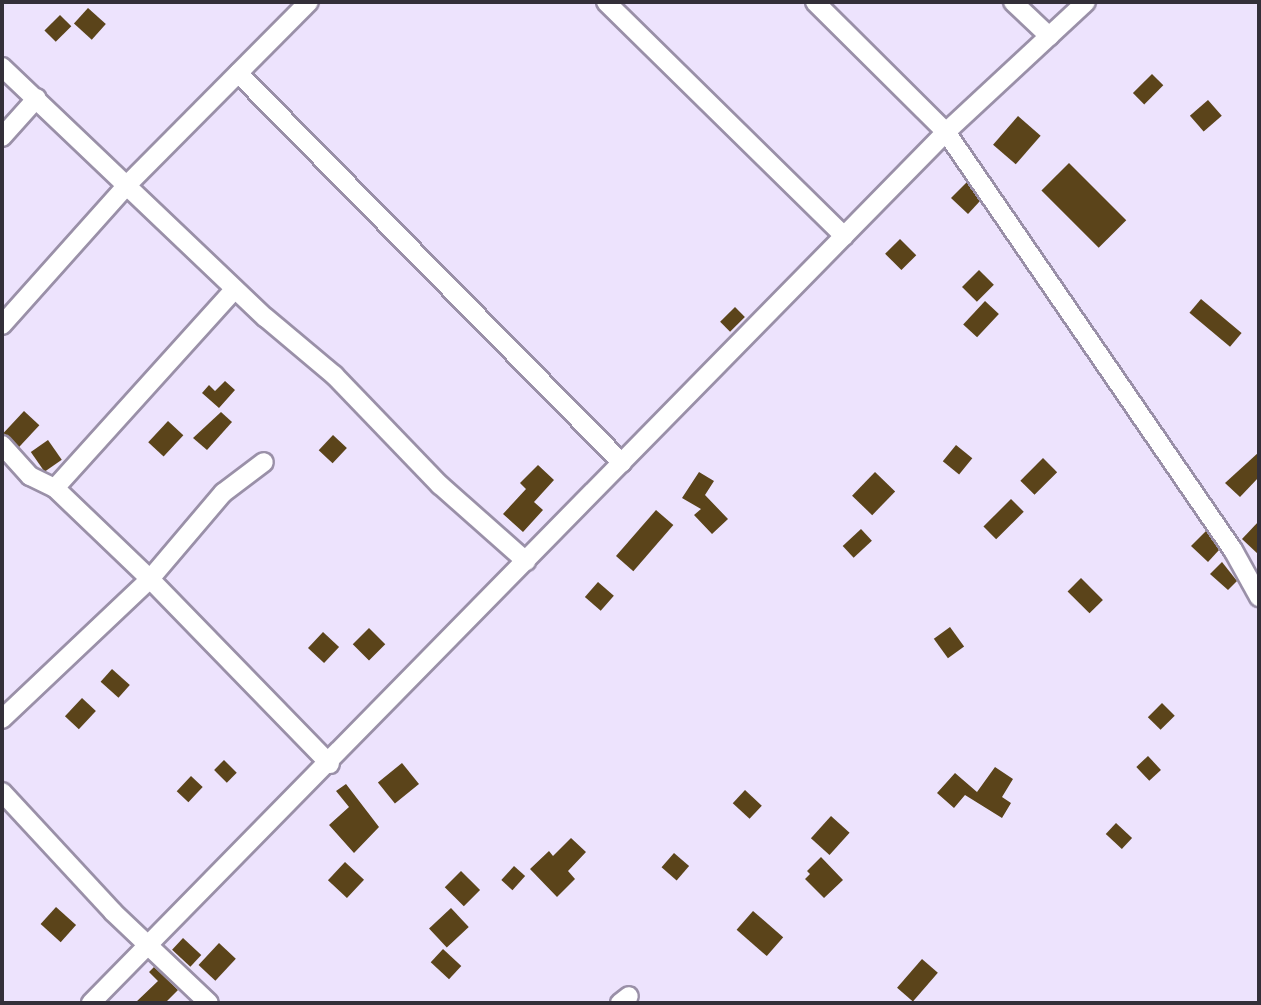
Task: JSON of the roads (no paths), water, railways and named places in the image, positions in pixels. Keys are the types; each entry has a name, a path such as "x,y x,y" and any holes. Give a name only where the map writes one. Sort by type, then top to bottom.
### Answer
{"street":[{"path":"2,325 127,185 310,2"},
{"path":"606,2 844,236"},
{"path":"815,2 946,132 1252,572 1259,597"},
{"path":"1013,2 1049,36"},
{"path":"91,1003 330,764 946,132 1086,2"},
{"path":"2,67 235,289 334,375 440,485 526,561"},
{"path":"238,74 622,463"},
{"path":"2,137 37,98"},
{"path":"55,488 235,289"},
{"path":"2,445 30,476 55,488 150,579 330,764"},
{"path":"2,719 150,579 223,493 264,463"},
{"path":"2,792 113,912 150,944 209,1003"}]}
